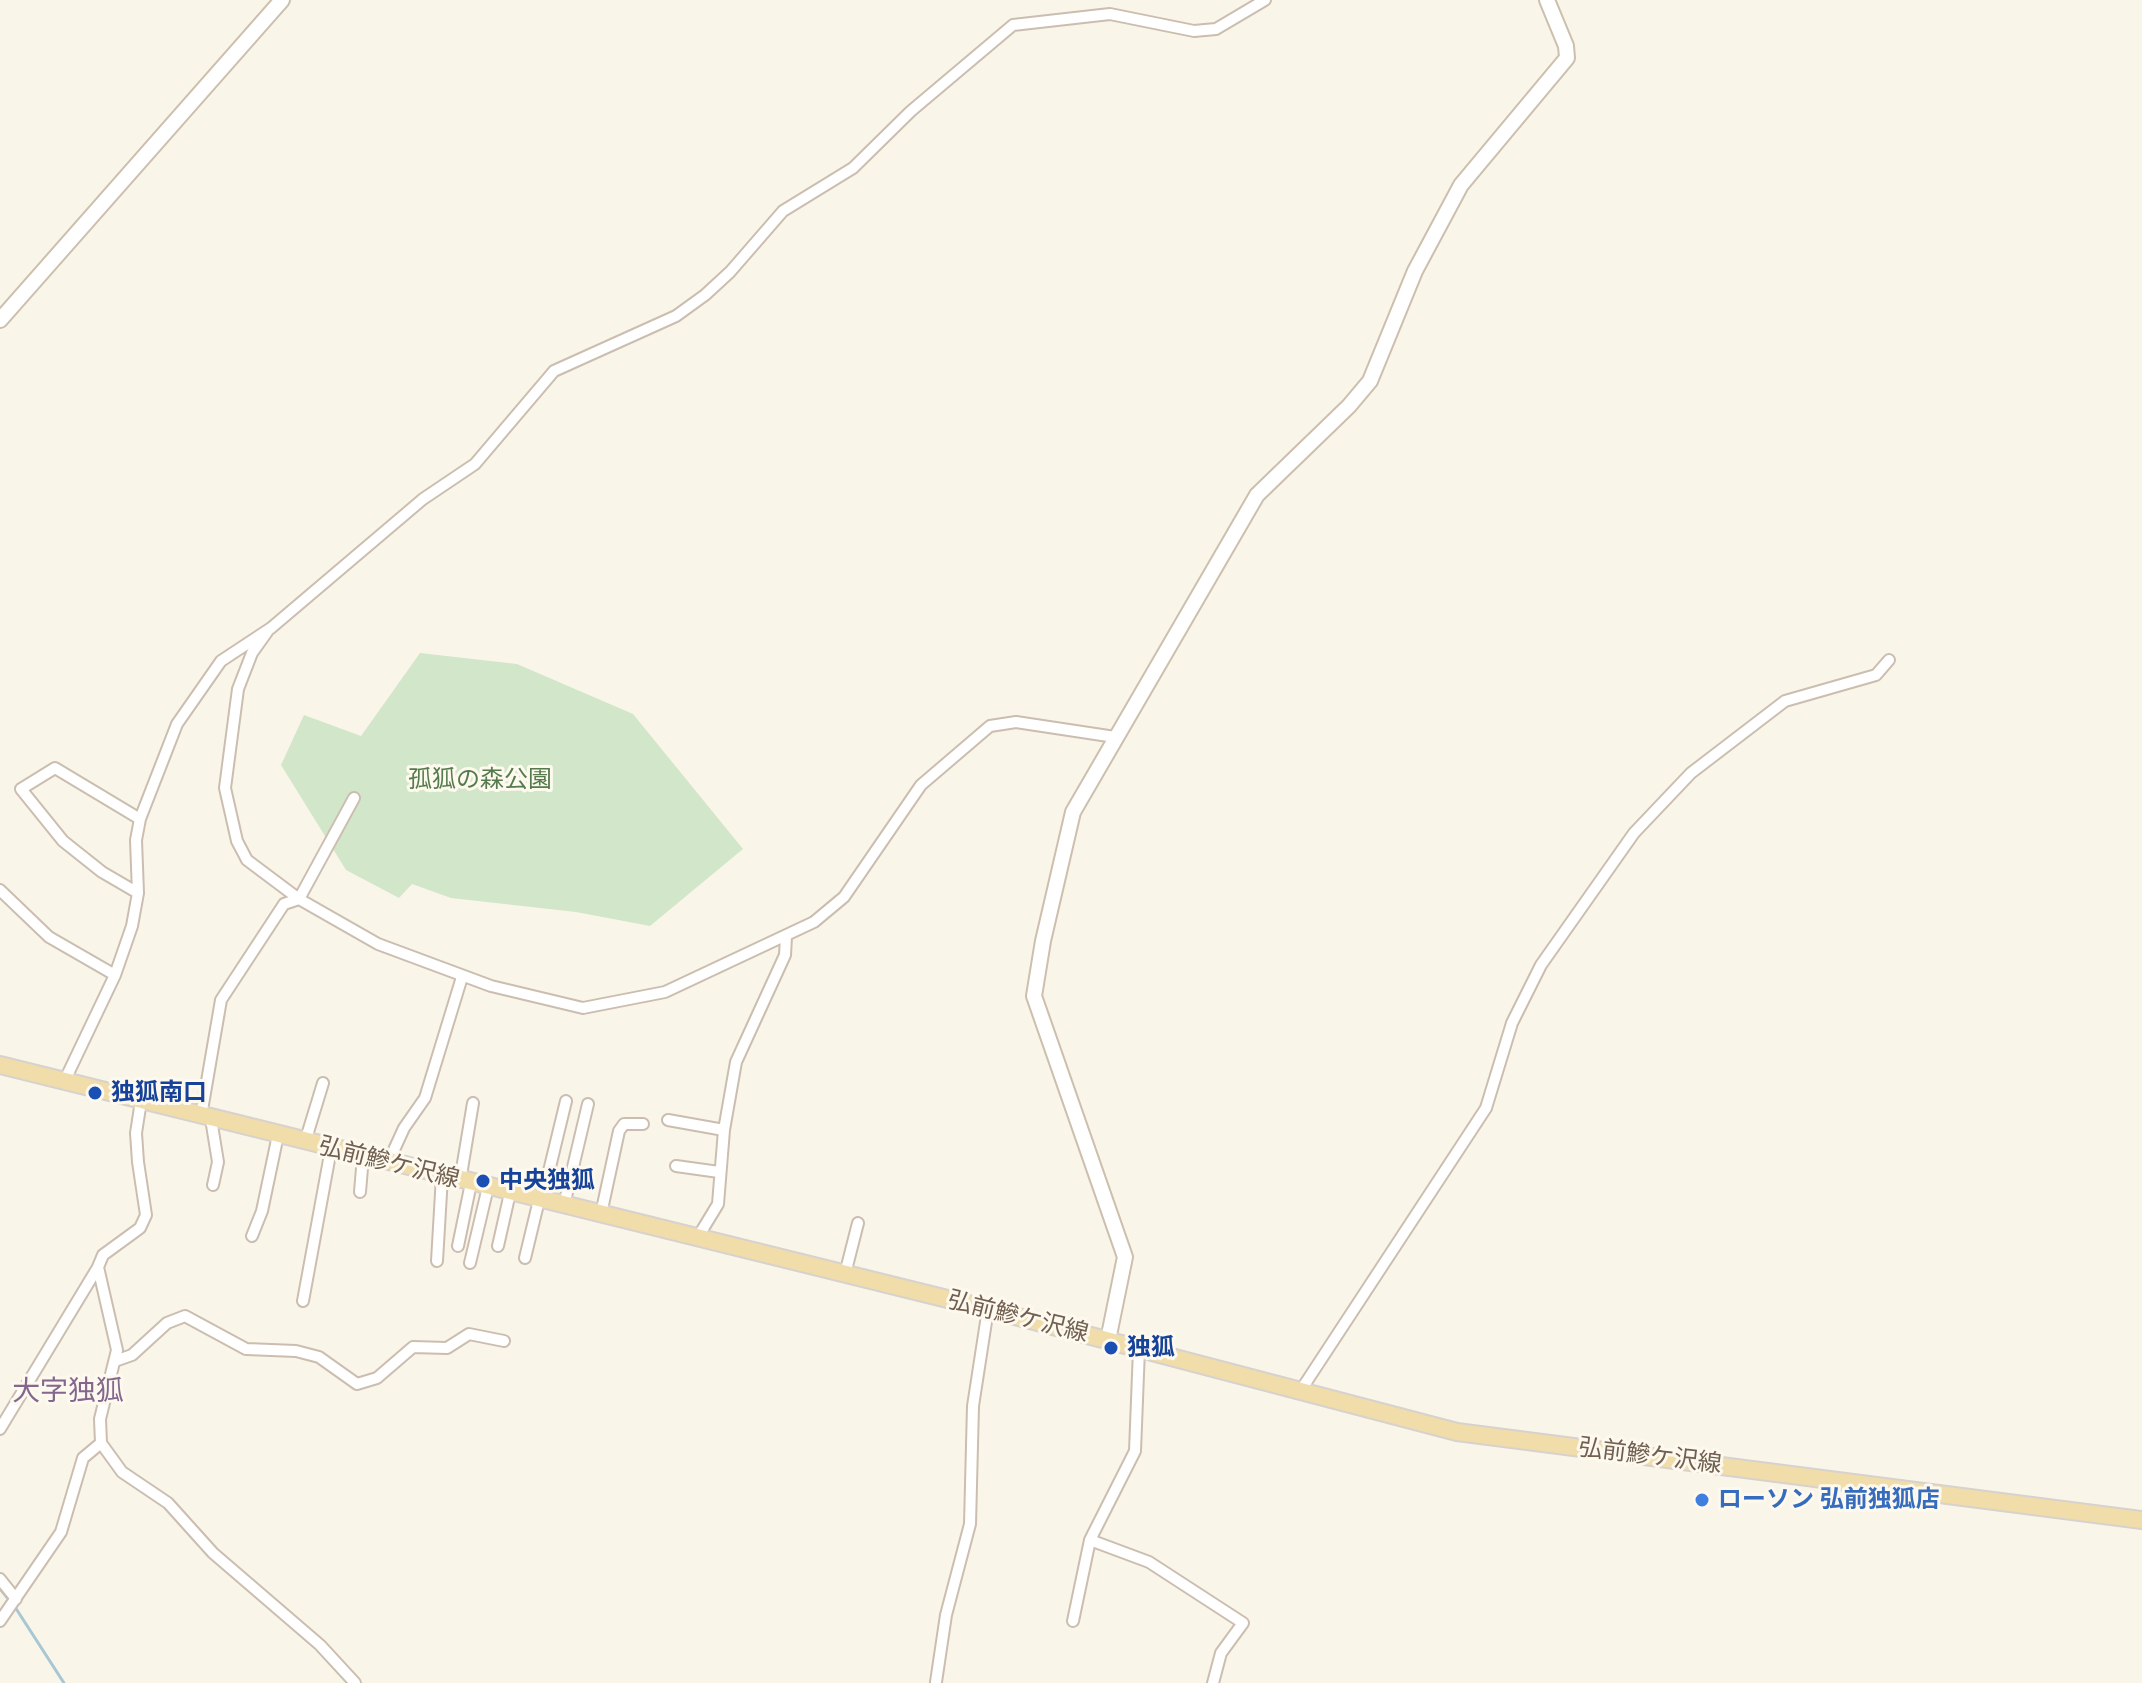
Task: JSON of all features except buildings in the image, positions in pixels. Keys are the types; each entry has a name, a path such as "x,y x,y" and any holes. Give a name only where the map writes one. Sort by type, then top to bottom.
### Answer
{"main road":[{"name":"弘前鰺ケ沢線","path":"0,1065 988,1309 1457,1432 2142,1520"}],"street":[{"path":"0,320 282,0"},
{"path":"64,1082 115,975 138,893 136,840 140,819 177,724 205,680 229,654 271,628 423,499 475,464 554,371 676,316 705,295 730,272 783,211 853,168 911,111 1013,25 1110,14 1194,31 1216,29 1265,0"},
{"path":"1108,1340 1125,1257 1034,996 1043,941 1073,812 1257,495 1349,406 1370,381 1415,271 1461,185 1567,58 1566,46 1547,0"},
{"path":"271,628 252,653 238,689 225,788 237,841 247,860 299,899 378,944 462,977 583,1008 665,992 814,922 844,897 921,785 990,726 1016,722 1115,737"},
{"path":"1301,1390 1486,1108 1512,1023 1541,965 1634,833 1691,773 1785,701 1876,675 1889,660"},
{"path":"138,893 102,872 63,841 21,789 55,768 140,819"},
{"path":"213,1185 218,1162 206,1118 221,1000 284,904 299,899 354,798"},
{"path":"0,890 49,937 115,975"},
{"path":"698,1237 718,1204 724,1130 736,1062 785,955 786,937"},
{"path":"388,1163 404,1128 425,1098 462,977"},
{"path":"305,1142 323,1083"},
{"path":"0,1429 103,1255 140,1228 146,1215 136,1133 141,1101"},
{"path":"525,1258 566,1101"},
{"path":"470,1263 473,1103"},
{"path":"564,1205 588,1104"},
{"path":"668,1120 724,1130"},
{"path":"601,1214 619,1131 624,1124 643,1124"},
{"path":"252,1236 262,1211 278,1135"},
{"path":"303,1301 331,1149"},
{"path":"360,1192 363,1156"},
{"path":"676,1166 719,1172"},
{"path":"437,1261 442,1176"},
{"path":"458,1246 473,1184"},
{"path":"498,1246 510,1193"},
{"path":"845,1274 858,1223"},
{"path":"98,1267 116,1338 115,1361 100,1419 101,1443 122,1472 168,1503 213,1553 320,1645 355,1683"},
{"path":"936,1682 946,1615 970,1524 973,1406 988,1309"},
{"path":"115,1361 132,1355 167,1323 185,1316 246,1349 296,1351 319,1357 357,1384 377,1378 413,1347 440,1350 469,1334 504,1341"},
{"path":"1073,1621 1090,1540 1135,1451 1139,1349"},
{"path":"0,1621 61,1532 83,1458 101,1443"},
{"path":"1090,1540 1149,1562 1243,1623 1221,1653 1213,1683"},
{"path":"0,1579 13,1603"}],"green space":[{"name":"孤狐の森公園","path":"420,653 517,664 633,714 743,849 650,926 576,912 451,898 412,884 399,898 346,870 281,765 304,715 361,736"}],"waterway":[{"path":"0,1589 10,1601"},
{"path":"15,1607 64,1683"}],"place":[{"name":"独狐南口","path":"95,1093"},
{"name":"中央独狐","path":"483,1181"},
{"name":"独狐","path":"1111,1348"},
{"name":"ローソン 弘前独狐店","path":"1702,1500"}],"district":[{"name":"大字独狐","path":"68,1392"}]}
